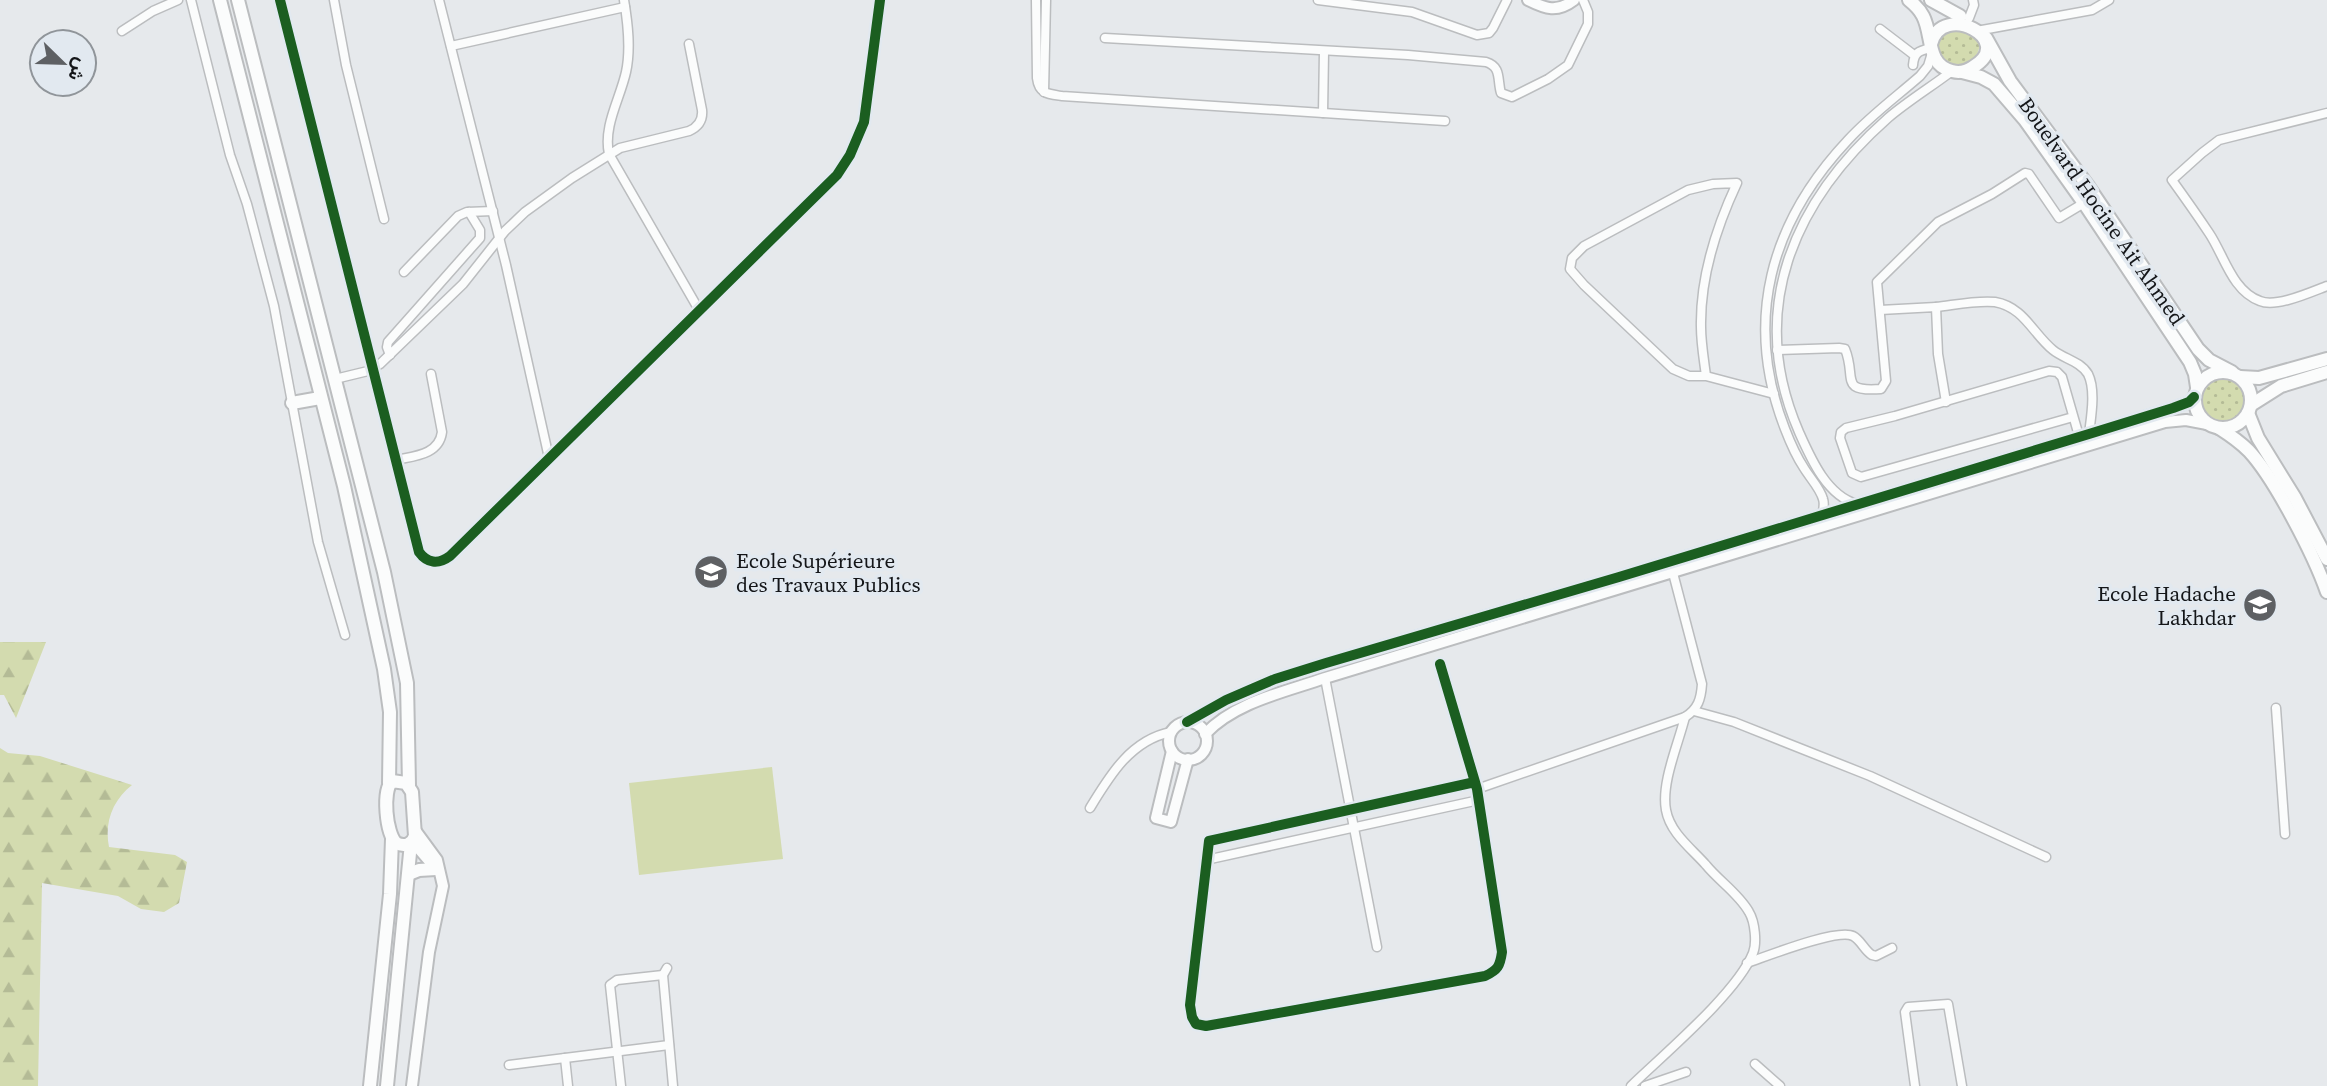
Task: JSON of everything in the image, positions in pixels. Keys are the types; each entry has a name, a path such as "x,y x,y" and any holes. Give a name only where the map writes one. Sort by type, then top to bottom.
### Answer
{"main road":[{"path":"220,0 344,486 384,669 390,712 389,783 386,794 392,839 390,894 370,1086"},
{"path":"238,0 384,572 404,667 413,838 387,1086"},
{"path":"1909,0 1923,15 1931,48 1944,68 1981,77 2004,94 2084,203 2190,362 2196,392 2195,407 2200,416 2242,444 2266,474 2313,559 2327,592"},
{"path":"1931,0 1965,17 1984,34 1983,56 1978,63 1957,71"},
{"path":"1931,48 1937,26 1952,17 1965,17"},
{"name":"Bouelvard Hocine Ait Ahmed","path":"1984,34 2010,81 2088,186 2198,349 2209,360 2236,375"},
{"path":"2196,392 2203,379 2211,373 2259,378 2327,359"},
{"path":"2213,426 2236,425 2250,409 2281,386 2327,372"},
{"path":"2236,375 2249,389 2250,409 2258,438 2295,498 2327,559"},
{"path":"292,403 320,398"},
{"path":"389,783 398,781 409,785"},
{"path":"392,839 399,845 413,838"},
{"path":"409,874 419,870 439,873"}],"street":[{"path":"122,31 153,11 177,0"},
{"path":"191,0 230,155 258,242 274,306 318,542 345,635"},
{"path":"280,0 419,552 427,561 433,562 450,556 836,175 850,155 864,122 880,0"},
{"path":"334,0 346,65 384,219"},
{"path":"439,0 493,211 549,458"},
{"path":"1036,0 1037,78 1038,86 1044,92 1062,96 1445,121"},
{"path":"1044,92 1046,0"},
{"path":"1322,0 1410,12 1482,35 1493,28 1507,0"},
{"path":"1528,0 1552,10 1563,8 1574,0"},
{"path":"1105,38 1408,55 1489,63 1499,73 1501,93 1512,97 1548,79 1568,65 1588,24 1588,12 1583,0"},
{"path":"1965,17 1974,5 1973,0"},
{"path":"1984,34 2092,10 2109,0"},
{"path":"451,46 624,3 628,58 607,138 609,154 699,310"},
{"path":"1880,29 1914,55"},
{"path":"335,379 373,369 390,355 463,284 499,238 525,212 572,177 626,145 689,131 700,123 702,110 689,44"},
{"path":"1822,515 1823,499 1789,440 1774,394 1764,344 1765,317 1772,276 1790,224 1811,184 1830,160 1884,106 1920,76 1928,66 1931,48 1917,52 1913,65"},
{"path":"1323,113 1324,52"},
{"path":"1857,504 1846,502 1836,495 1819,470 1804,443 1787,398 1777,349 1779,296 1786,266 1811,208 1831,178 1853,151 1889,117 1957,71"},
{"path":"2327,113 2220,140 2172,180 2211,236 2234,278 2242,289 2252,296 2261,302 2274,303 2327,286"},
{"path":"1777,349 1845,349 1851,383 1855,388 1881,389 1886,381 1877,282 1929,230 1949,214 1992,194 2025,173 2029,174 2059,218 2084,203"},
{"path":"1706,376 1701,306 1716,233 1737,183 1700,186 1673,196 1584,246 1570,263 1572,274 1673,369 1689,376 1706,376 1774,394"},
{"path":"404,272 455,219 469,212 493,211"},
{"path":"390,355 388,341 480,238 480,230 469,212"},
{"path":"1880,310 1994,302 2020,314 2050,348 2078,363 2089,376 2091,394 2084,435"},
{"path":"1936,307 1938,354 1946,402"},
{"path":"2073,416 1861,477 1852,473 1840,438 1841,432 1846,428 2049,371 2057,372 2062,377 2073,416 2084,435"},
{"path":"396,460 431,451 441,442 442,432 431,374"},
{"path":"1188,759 1171,822 1156,818 1172,751 1169,738 1175,727 1226,700 1275,679 2173,408 2189,402 2196,392"},
{"path":"1205,734 1225,716 1325,678 2165,422 2186,420 2213,426"},
{"path":"1440,664 1476,785 1479,800 1502,952 1500,965 1495,972 1485,976 1206,1026 1196,1024 1190,1005 1209,841 1476,785 1685,717 1694,711 1699,702 1702,684 1673,573"},
{"path":"1325,678 1377,947"},
{"path":"2276,708 2286,834"},
{"path":"1694,711 1734,722 1870,776 2046,857"},
{"path":"1631,1086 1723,995 1754,952 1754,930 1750,913 1671,827 1666,813 1666,784 1685,717"},
{"path":"1172,751 1188,759 1203,751 1205,734 1198,725 1186,722"},
{"path":"1090,808 1107,780 1127,756 1158,735 1171,732"},
{"path":"1206,860 1479,800"},
{"path":"412,1086 426,969 443,892 439,873 413,838"},
{"path":"1747,963 1811,941 1842,934 1856,937 1872,955 1892,948"},
{"path":"621,1086 610,985 617,980 665,971 673,1086"},
{"path":"1914,1086 1905,1012 1908,1007 1948,1004 1962,1086"},
{"path":"509,1065 669,1045"},
{"path":"565,1058 568,1086"},
{"path":"1755,1065 1780,1086"},
{"path":"1644,1086 1686,1072"}],"green space":[{"path":"1960,22 1980,43 1972,61 1957,66 1943,58 1937,39"},
{"path":"2222,378 2231,379 2238,384 2243,391 2243,409 2238,416 2231,421 2222,422 2213,421 2206,416 2201,409 2200,400 2201,391 2206,384 2213,379"},
{"path":"0,642 46,642 16,718 4,695 0,695"},
{"path":"0,748 8,753 40,756 132,785 115,805 109,820 109,847 175,855 187,862 179,903 164,912 141,909 118,896 42,883 38,1086 0,1086"},
{"path":"772,767 783,859 639,875 629,783"}],"cycle path":[{"path":"280,0 419,552 426,559 437,562 450,556 837,175 850,155 864,122 880,0"},
{"path":"1187,722 1226,700 1275,679 2089,434 2173,408 2189,402 2194,397"},
{"path":"1440,664 1475,782 1477,789 1502,952 1498,967 1485,976 1206,1026 1196,1024 1190,1005 1209,841 1475,782"}],"place":[{"name":"Ecole Supérieure des Travaux Publics","path":"711,572"},
{"name":"Ecole Hadache Lakhdar","path":"2260,605"}]}
